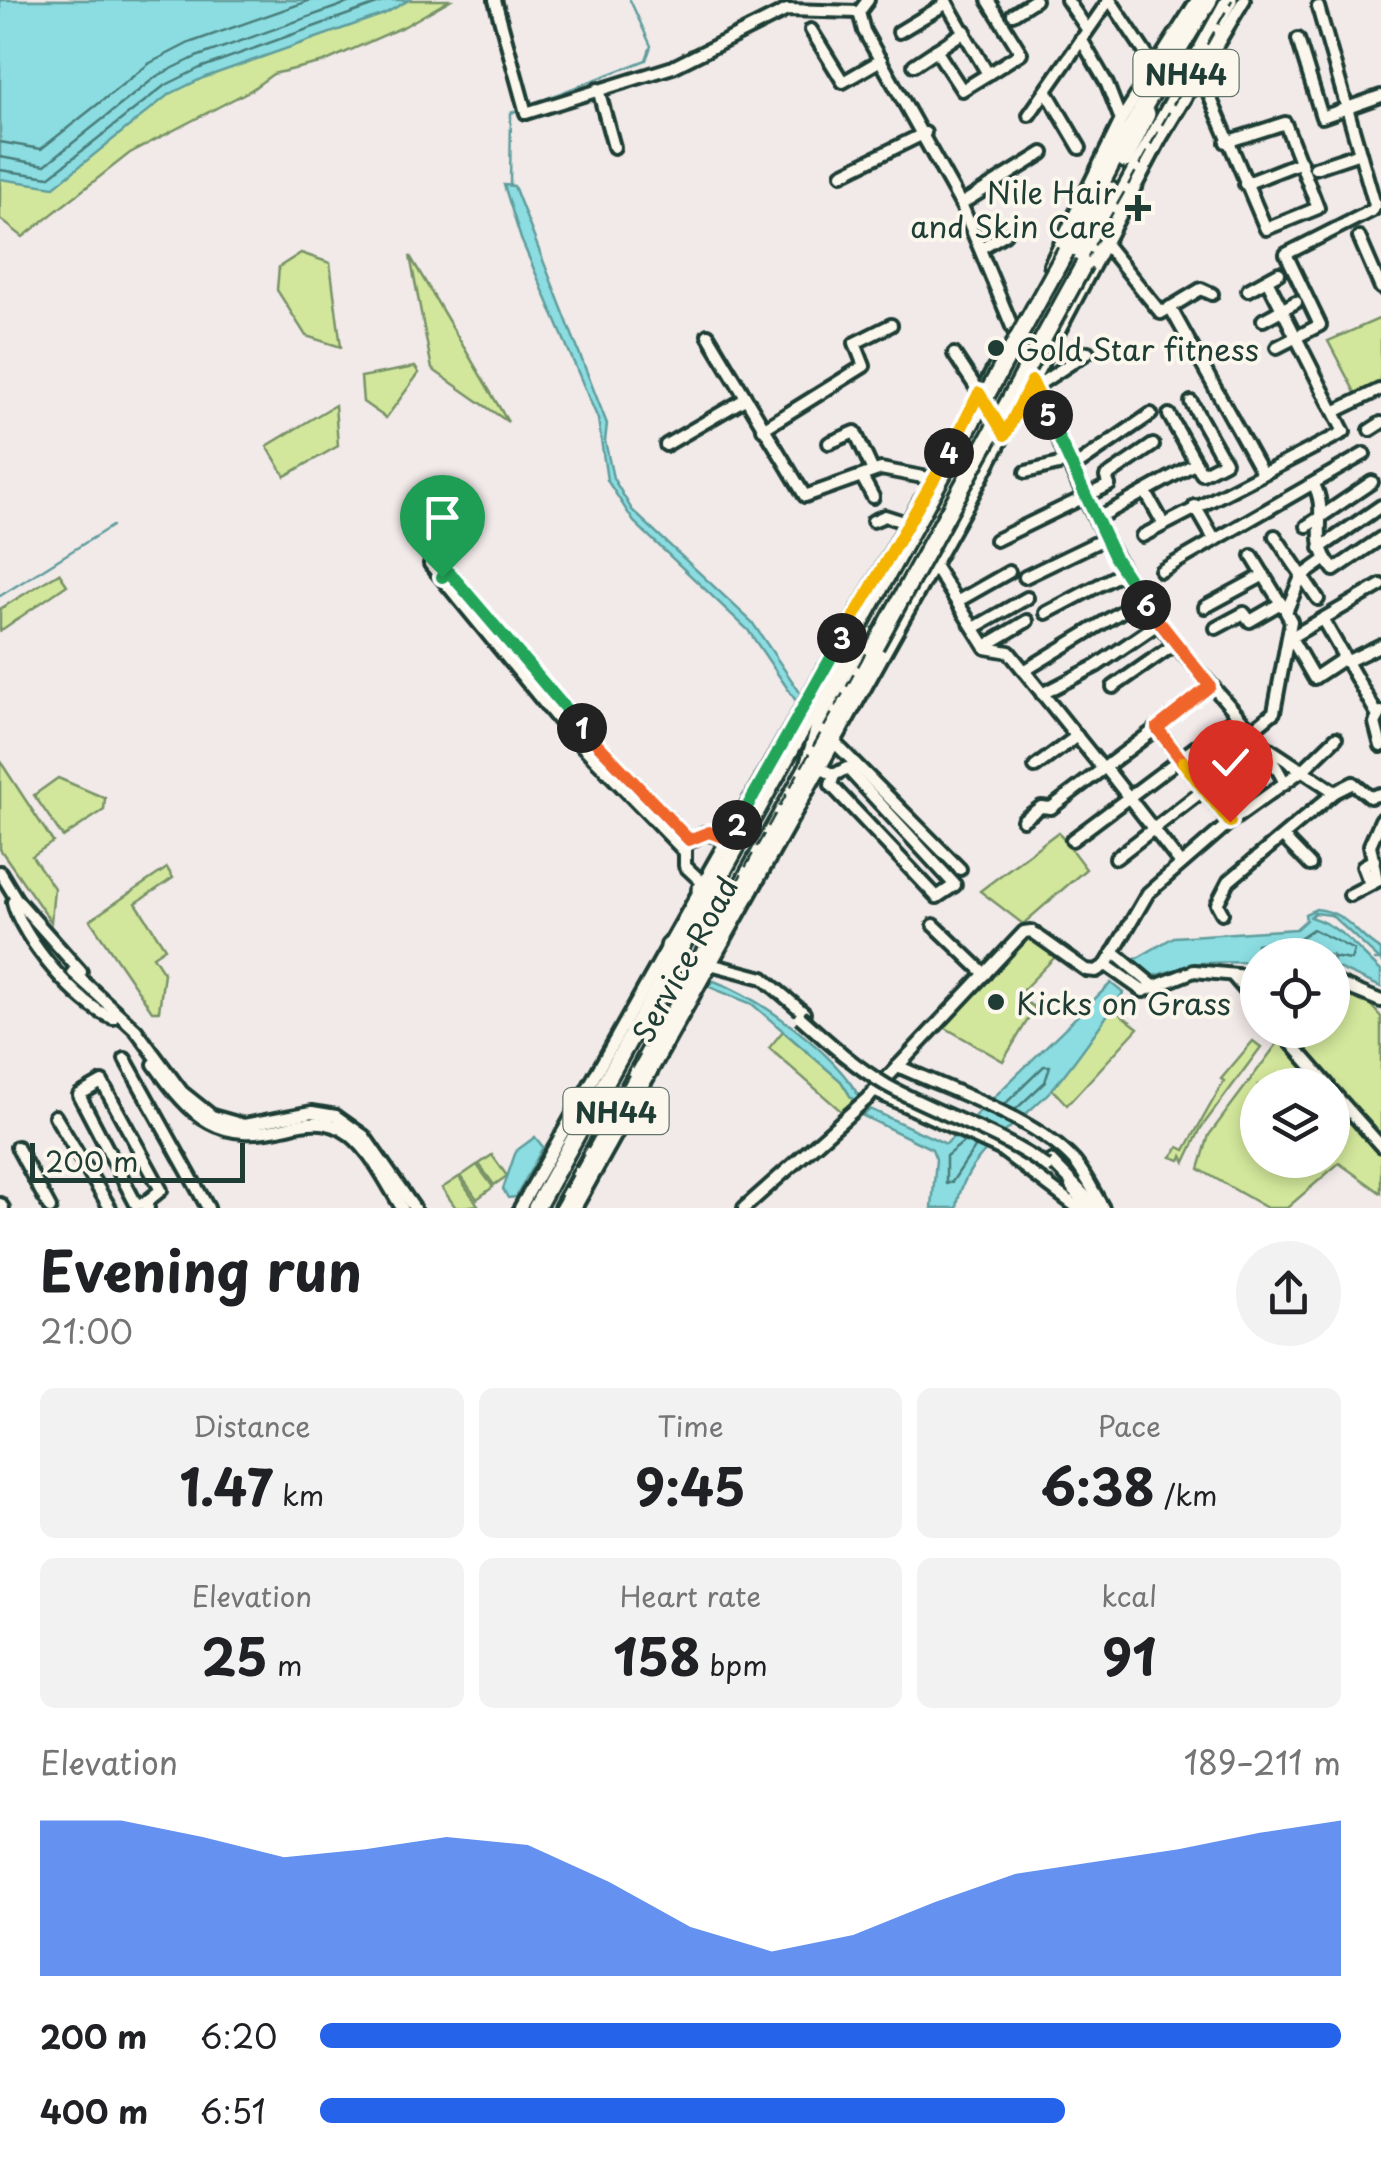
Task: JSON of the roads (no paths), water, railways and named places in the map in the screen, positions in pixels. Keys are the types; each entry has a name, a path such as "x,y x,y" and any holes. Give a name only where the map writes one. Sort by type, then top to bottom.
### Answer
{"highway":[{"name":"NH44","path":"536,1208 670,972 729,840 758,800 853,637 1178,40 1209,0"},
{"name":"NH44","path":"562,1208 680,992 744,891 812,770 875,646 1229,0"},
{"path":"1023,354 1146,124 1148,99"},
{"path":"699,884 729,840"},
{"path":"669,946 670,972"},
{"path":"553,1208 660,1012 680,992"}],"street":[{"path":"494,0 523,109 672,67 784,5 859,12"},
{"path":"859,12 868,0"},
{"path":"936,50 962,90 1021,53 988,0"},
{"path":"1013,14 1035,0"},
{"path":"1067,0 1121,120"},
{"path":"1029,114 1109,0 1154,66"},
{"path":"758,800 907,523 1015,334 1121,120 1154,66 1178,40 1197,0"},
{"path":"812,770 834,742 1034,384 1160,130 1198,78 1244,0"},
{"path":"899,32 946,1 988,74"},
{"path":"1277,348 1320,325 1286,255 1373,210 1318,7"},
{"path":"859,12 961,204 1034,384 1124,572 1158,623 1264,745 1285,782"},
{"path":"811,30 843,82 882,60"},
{"path":"914,65 966,31"},
{"path":"1298,39 1320,116 1348,110 1381,96"},
{"path":"1198,78 1226,142 1266,229 1318,208 1284,123 1226,142"},
{"path":"598,88 614,147"},
{"path":"1046,92 1080,148"},
{"path":"842,174 924,133"},
{"path":"961,204 1043,153"},
{"path":"1315,168 1360,153"},
{"path":"1245,184 1301,162"},
{"path":"981,248 1004,234"},
{"path":"1359,237 1381,288"},
{"path":"1106,245 1162,313 1201,289 1212,294"},
{"path":"1248,290 1279,274"},
{"path":"1142,536 1344,432 1267,280"},
{"path":"1264,320 1296,302"},
{"path":"1170,307 1261,472"},
{"path":"763,428 864,366 855,343 891,325"},
{"path":"708,335 805,496 874,471 897,470 934,480"},
{"path":"1034,384 1088,352"},
{"path":"954,354 1005,435"},
{"path":"812,770 806,750 817,725 1023,354"},
{"path":"1336,411 1379,390"},
{"path":"666,446 746,399"},
{"path":"1169,415 1202,474 1225,462 1191,402"},
{"path":"1026,472 1072,464 1151,414"},
{"path":"829,443 855,432 874,471"},
{"path":"996,540 1109,485 1106,477 1152,445"},
{"path":"1161,571 1364,454"},
{"path":"1098,518 1196,464"},
{"path":"862,476 873,497"},
{"path":"1307,526 1372,482"},
{"path":"1314,485 1322,516 1323,554 1334,570 1381,538"},
{"path":"1146,494 1163,523"},
{"path":"1195,506 1214,540"},
{"path":"1216,628 1244,612 1250,621 1284,608 1302,577 1323,554 1381,506"},
{"path":"873,521 884,516 907,523"},
{"path":"1274,536 1318,599"},
{"path":"1024,576 1106,538"},
{"path":"1251,731 1274,712 1291,621 1252,556"},
{"path":"434,562 557,710 686,846 685,866 699,884 669,946 520,1208"},
{"path":"933,564 985,646 1009,652 1180,863"},
{"path":"958,601 1009,572"},
{"path":"1046,613 1124,572"},
{"path":"1204,607 1264,575"},
{"path":"1290,639 1381,586"},
{"path":"974,628 1027,598"},
{"path":"1024,671 1142,599"},
{"path":"1324,620 1379,713 1381,746"},
{"path":"985,646 1027,621"},
{"path":"1042,694 1096,666 1158,623"},
{"path":"1290,639 1314,678 1381,645"},
{"path":"1113,687 1175,644"},
{"path":"1023,820 1040,807 1051,808 1210,686"},
{"path":"1072,840 1237,716"},
{"path":"1157,728 1230,822"},
{"path":"1035,767 1076,736"},
{"path":"1109,968 1148,893 1230,822 1304,769 1336,738"},
{"path":"834,742 960,869"},
{"path":"1264,745 1335,792"},
{"path":"1116,858 1264,745"},
{"path":"812,770 834,775 847,768 955,885 937,897 831,785 834,775"},
{"path":"1222,914 1216,904 1229,881 1335,792 1352,784 1376,796 1381,819 1371,838 1377,881 1350,894"},
{"path":"883,838 900,822"},
{"path":"686,846 704,832 729,840"},
{"path":"1283,836 1310,865"},
{"path":"0,872 15,901 19,923 48,962 117,1018 177,1097 207,1122 248,1135 316,1122 341,1129 360,1146 402,1208"},
{"path":"0,884 53,956"},
{"name":"Service Road","path":"576,1208 709,966 744,891"},
{"path":"934,926 985,974"},
{"path":"744,1208 872,1094 1024,932 1031,931 1086,970 1109,968 1136,988 1194,971 1240,976"},
{"path":"1116,954 1152,984"},
{"path":"709,966 760,984 802,1015 853,1064 890,1087 1013,1142 1049,1164 1100,1208"},
{"path":"72,974 182,1092 223,1121 256,1124 312,1112 346,1121 364,1136 414,1208"},
{"path":"1233,976 1240,984"},
{"path":"1350,988 1381,1000"},
{"path":"1296,1048 1313,1068"},
{"path":"124,1059 208,1208"},
{"path":"898,1066 1024,1124 1075,1162 1100,1208"},
{"path":"100,1082 161,1190 147,1206 136,1204 78,1096 100,1082"},
{"path":"872,1094 1000,1149 1078,1208"},
{"path":"1350,1111 1381,1146"},
{"path":"55,1116 110,1208"},
{"path":"17,1148 50,1208"},
{"path":"1049,1164 1087,1208"}],"water":[{"path":"0,0 409,0 384,14 203,78 168,95 54,187 0,179"},
{"path":"504,185 514,186 607,424 605,441 613,478 632,510 752,622 801,694 796,701 748,630 634,522 607,480 598,419 521,239"},
{"path":"1316,909 1336,915 1381,950 1381,961 1331,915 1314,913 1310,917 1346,938 1240,938 1240,962 1200,963 1153,976 1134,960 1174,937 1296,929 1306,920 1305,914"},
{"path":"1350,942 1381,971 1381,987 1350,973"},
{"path":"714,981 753,1000 795,1029 833,1063 860,1098 854,1102 841,1081 752,1004 707,986"},
{"path":"1111,983 1123,993 1062,1077 981,1156 961,1189 957,1208 932,1208 936,1159 932,1149 863,1116 870,1109 946,1144"},
{"path":"535,1137 543,1147 516,1197 508,1198 503,1189 516,1151"}],"waterway":[{"path":"527,106 646,60 651,46 630,0"},
{"path":"510,185 511,113 520,109"},
{"path":"0,596 112,526"},
{"path":"1375,960 1381,960"}],"tunnel":[{"path":"52,958 71,976"}],"railway":[{"path":"554,1208 1232,0"}],"place":[{"name":"Nile Hair and Skin Care","path":"1138,208"},
{"name":"Gold Star fitness","path":"996,348"},
{"name":"Kicks on Grass","path":"996,1002"}]}
